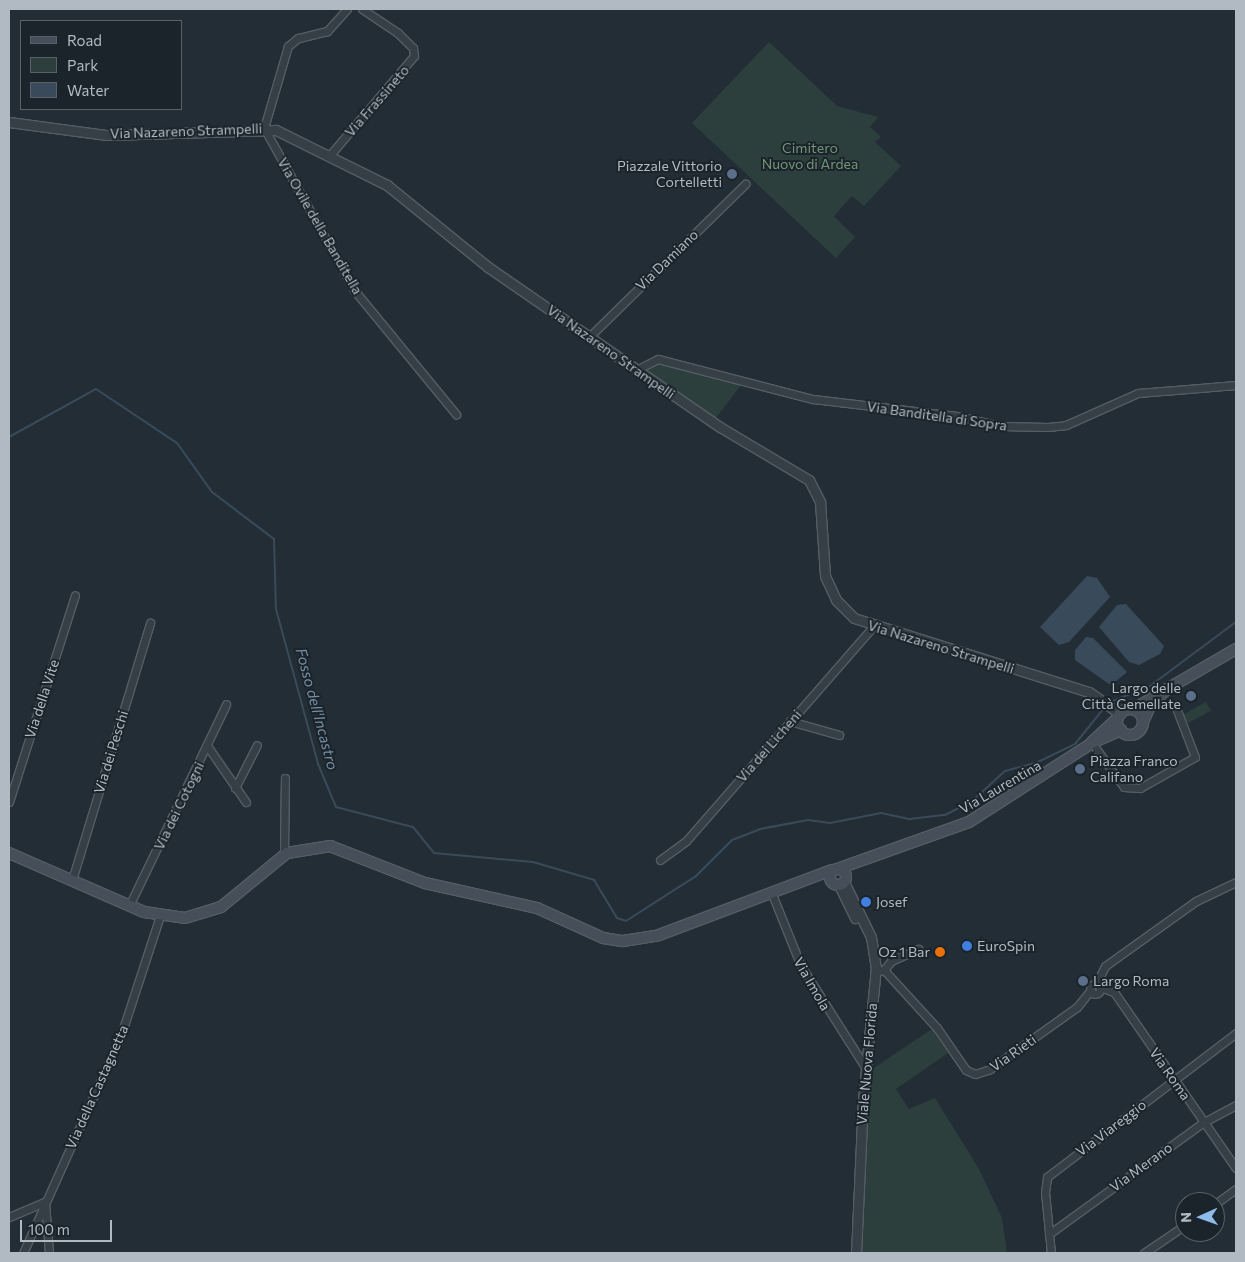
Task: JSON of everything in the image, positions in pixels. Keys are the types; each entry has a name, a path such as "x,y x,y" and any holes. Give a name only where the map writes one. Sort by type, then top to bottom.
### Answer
{"main road":[{"path":"1121,730 1117,713 1134,709 1236,649"},
{"path":"1134,709 1143,722 1163,693"},
{"name":"Via Laurentina","path":"1092,743 1117,713"},
{"name":"Via Laurentina","path":"284,855 313,846 339,849 437,887 543,910 603,938 629,941 655,936 969,822 1092,743 1121,730 1137,732 1143,722"},
{"path":"9,853 129,906 160,916 192,918 215,911 284,855"},
{"path":"840,882 859,861"},
{"path":"836,869 840,882"},
{"path":"836,869 840,882"},
{"name":"Via Laurentina","path":"783,890 819,881 840,882"}],"street":[{"path":"264,128 288,46 298,38 327,31 347,9"},
{"name":"Via Frassineto","path":"330,155 414,56 413,48 398,33 362,9"},
{"name":"Via Nazareno Strampelli","path":"9,122 121,135 264,128 286,132 330,155 401,194 475,257 720,428 811,483 820,502 821,559 829,588 848,613 873,627 1099,697 1117,713"},
{"name":"Via Ovile della Banditella","path":"264,128 354,290 456,414"},
{"name":"Via Damiano","path":"589,337 745,184"},
{"name":"Via Banditella di Sopra","path":"638,369 658,359 806,398 1029,427 1066,425 1143,392 1236,385"},
{"name":"Via della Vite","path":"9,802 75,595"},
{"name":"Via dei Peschi","path":"72,880 150,623"},
{"name":"Via dei Licheni","path":"660,860 686,841 873,627"},
{"name":"Via dei Cotogni","path":"129,906 208,747 226,704"},
{"path":"1092,743 1124,787 1140,788 1195,757 1175,705"},
{"path":"790,722 839,735"},
{"path":"235,788 257,745"},
{"path":"208,747 246,802"},
{"path":"284,855 285,778"},
{"name":"Viale Nuova Florida","path":"840,882 871,937 880,971 863,1064 856,1253"},
{"name":"Viale Nuova Florida","path":"840,882 870,958 852,1253"},
{"path":"1098,985 1105,966 1196,901 1236,882"},
{"name":"Via Imola","path":"772,894 798,962 863,1064"},
{"name":"Via della Castagnetta","path":"23,1253 121,1035 160,916"},
{"path":"880,971 890,962 918,949"},
{"name":"Via Rieti","path":"880,971 937,1028 964,1068 974,1074 988,1070 1077,1007 1091,990 1097,993 1098,985"},
{"name":"Via Roma","path":"1098,985 1114,992 1236,1168"},
{"name":"Via Viareggio","path":"1051,1253 1047,1177 1236,1033"},
{"name":"Via Merano","path":"1049,1234 1204,1122 1236,1105"},
{"path":"1225,1197 1236,1189"},
{"path":"9,1217 45,1202 49,1253"},
{"path":"1144,1253 1175,1232"}],"green space":[{"name":"Cimitero Nuovo di Ardea","path":"769,42 837,106 878,117 870,127 881,137 875,142 901,166 864,206 852,196 834,216 855,237 836,258 692,123"},
{"path":"662,362 742,384 715,419 646,369"},
{"path":"1206,702 1211,711 1188,723 1183,715"},
{"path":"932,1029 948,1053 896,1089 909,1109 935,1098 979,1169 1002,1218 1007,1253 859,1253 868,1072"}],"water":[{"path":"1087,576 1097,578 1110,597 1069,642 1059,645 1040,627"},
{"path":"1126,604 1164,646 1160,654 1139,665 1129,662 1099,627 1117,605"},
{"path":"1086,637 1093,638 1127,672 1115,682 1109,684 1075,660 1075,650"}],"waterway":[{"name":"Fosso dell'Incastro","path":"9,437 96,389 177,443 212,492 274,539 276,609 318,764 336,807 413,827 434,853 533,862 594,880 617,918 626,921 696,876 732,840 760,829 808,820 830,823 881,813 910,819 945,815 971,802 1005,771 1038,762 1075,744 1105,707"},
{"name":"Fosso dell'Incastro","path":"1108,703 1150,686 1236,622"}],"place":[{"name":"Piazzale Vittorio Cortelletti","path":"732,174"},
{"name":"Largo delle Città Gemellate","path":"1191,696"},
{"name":"Piazza Franco Califano","path":"1080,769"},
{"name":"Josef","path":"866,902"},
{"name":"EuroSpin","path":"967,946"},
{"name":"Oz 1 Bar","path":"940,952"},
{"name":"Largo Roma","path":"1083,981"}]}
